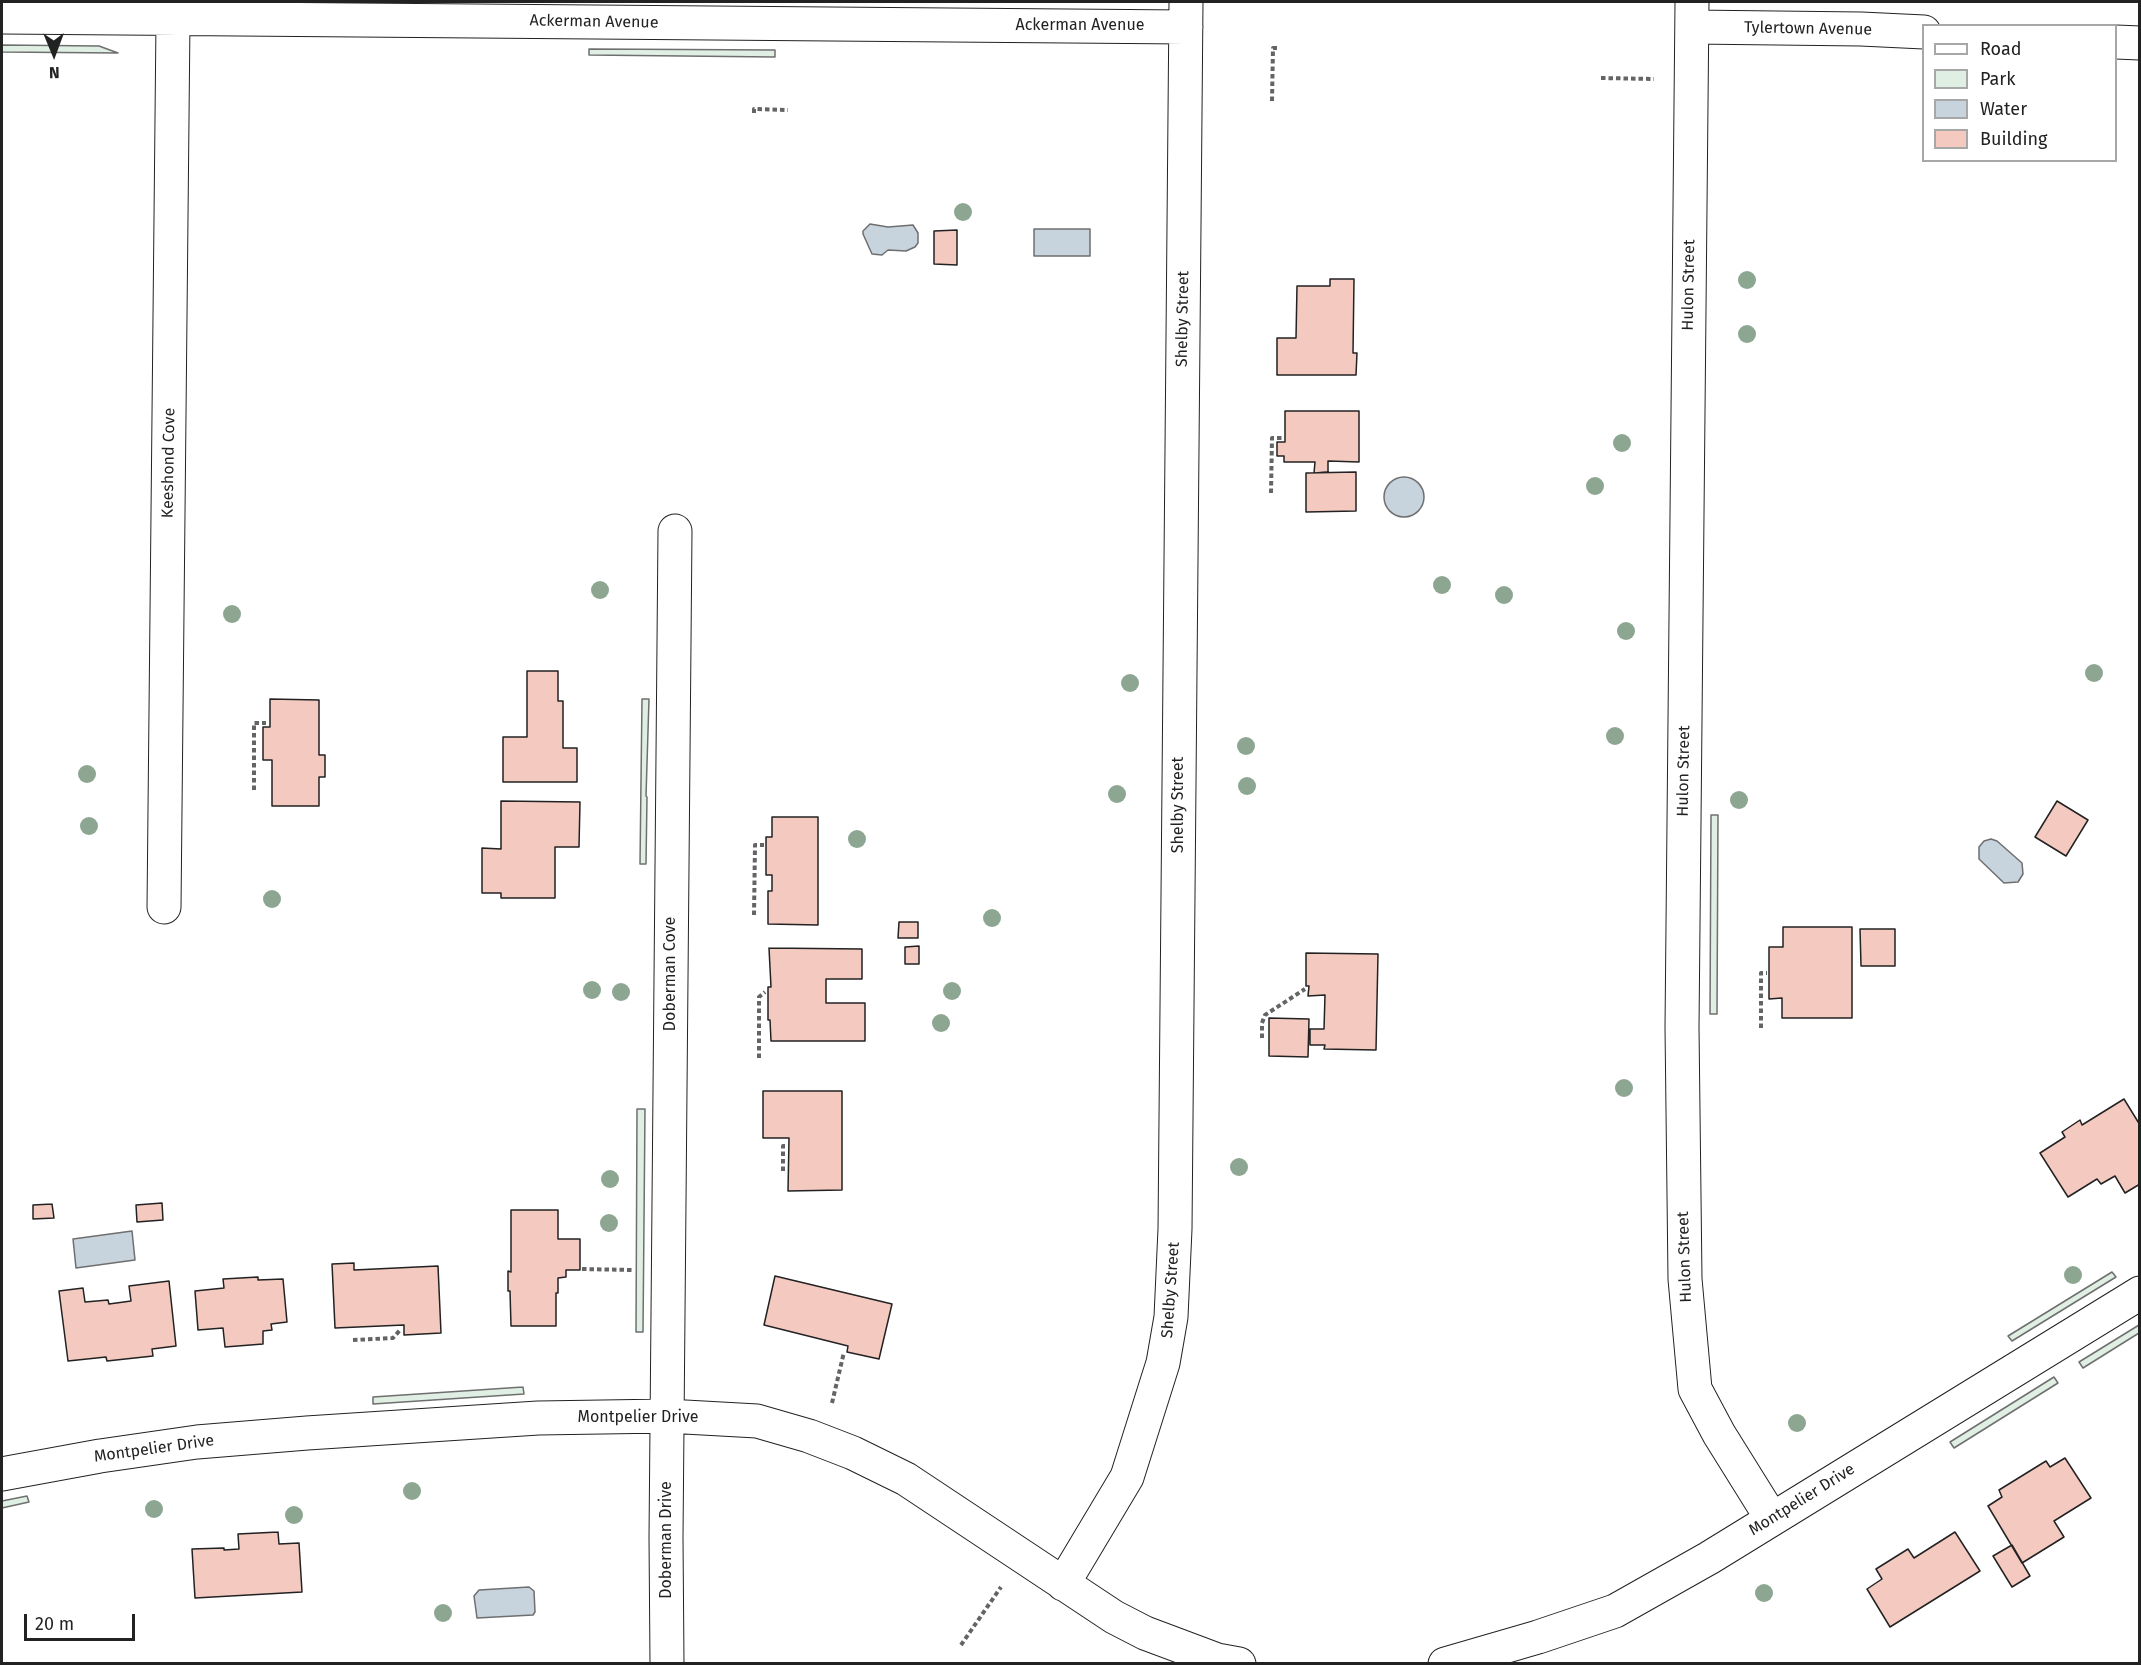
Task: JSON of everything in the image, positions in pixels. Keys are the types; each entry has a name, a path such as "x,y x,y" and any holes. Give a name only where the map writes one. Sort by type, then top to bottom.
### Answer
{"street":[{"name":"Ackerman Avenue","path":"2,17 173,20 1186,14"},
{"name":"Shelby Street","path":"1064,1584 1127,1476 1163,1364 1171,1317 1175,1229 1186,14"},
{"name":"Tylertown Avenue","path":"1692,14 1861,29 1922,32"},
{"name":"Hulon Street","path":"1692,14 1682,1027 1685,1279 1695,1389 1719,1434 1772,1519"},
{"name":"Keeshond Cove","path":"164,907 173,20"},
{"path":"2117,42 2139,43"},
{"name":"Doberman Cove","path":"667,1416 675,531"},
{"name":"Montpelier Drive","path":"1445,1664 1538,1637 1615,1611 1709,1558 2139,1293"},
{"name":"Montpelier Drive","path":"2,1474 100,1456 209,1441 538,1418 667,1416 757,1421 809,1436 853,1453 906,1479 1114,1617 1145,1634 1224,1662"},
{"name":"Doberman Drive","path":"667,1416 667,1664"}],"path":[{"path":"1272,101 1273,48 1277,48"},
{"path":"1601,78 1654,79"},
{"path":"754,113 754,109 788,110"},
{"path":"1271,492 1272,438 1282,438"},
{"path":"254,790 254,723 266,723"},
{"path":"754,915 755,845 764,845"},
{"path":"1761,1028 1761,973 1767,973"},
{"path":"1262,1038 1262,1023 1265,1015 1305,989"},
{"path":"759,1058 759,997 765,992"},
{"path":"783,1171 783,1146 787,1146"},
{"path":"582,1269 632,1270"},
{"path":"352,1340 393,1338 401,1329"},
{"path":"832,1403 844,1352"},
{"path":"961,1645 1001,1587"}],"green space":[{"path":"2,45 99,46 118,53 2,52"},
{"path":"589,49 775,50 775,57 589,55"},
{"path":"642,699 649,699 646,864 640,864"},
{"path":"1711,815 1718,815 1717,1014 1710,1014"},
{"path":"637,1109 645,1109 643,1332 636,1332"},
{"path":"2112,1272 2116,1277 2012,1341 2008,1336"},
{"path":"2139,1325 2139,1333 2083,1368 2079,1362"},
{"path":"2054,1377 2058,1383 1954,1448 1950,1442"},
{"path":"523,1387 524,1394 373,1404 373,1397"},
{"path":"27,1496 29,1502 2,1508 2,1501"}],"water":[{"path":"870,224 888,227 913,225 918,233 918,243 906,251 888,250 882,255 872,254 863,234"},
{"path":"1034,229 1090,229 1090,256 1034,256"},
{"path":"1404,477 1418,483 1424,497 1418,511 1404,517 1390,511 1384,497 1390,483"},
{"path":"1991,839 1997,841 2022,863 2023,874 2018,882 2004,883 1979,859 1979,847 1984,841"},
{"path":"132,1231 135,1260 76,1268 73,1239"},
{"path":"529,1587 534,1591 535,1612 533,1615 477,1618 474,1596 479,1590"}],"building":[{"path":"957,230 957,265 934,264 934,231"},
{"path":"1330,279 1354,279 1353,353 1357,353 1356,375 1277,375 1277,338 1296,338 1297,286 1330,286"},
{"path":"1285,411 1359,411 1359,462 1328,461 1328,472 1314,473 1315,462 1284,462 1284,456 1277,456 1277,442 1285,442"},
{"path":"1356,472 1356,511 1306,512 1306,473"},
{"path":"527,671 558,671 558,701 563,701 563,748 577,748 577,782 503,782 503,737 527,737"},
{"path":"270,699 319,700 319,755 325,755 325,777 319,777 319,806 272,806 272,760 263,760 263,727 270,727"},
{"path":"501,801 580,802 579,847 555,847 555,898 501,898 501,893 482,893 482,848 501,849"},
{"path":"2057,801 2088,820 2066,856 2035,837"},
{"path":"772,817 818,817 818,925 768,924 768,891 772,891 772,875 766,875 766,837 772,837"},
{"path":"899,922 918,922 918,938 898,938"},
{"path":"1783,927 1852,927 1852,1018 1782,1018 1782,998 1769,999 1769,947 1783,947"},
{"path":"1860,929 1895,929 1895,966 1861,966"},
{"path":"919,946 919,964 905,964 905,947"},
{"path":"769,948 862,949 862,979 826,979 826,1003 865,1003 865,1041 771,1041 770,1020 768,1020 768,987 771,987"},
{"path":"1306,953 1378,954 1376,1050 1324,1049 1325,1045 1310,1045 1310,1029 1324,1029 1325,995 1308,996"},
{"path":"1269,1018 1309,1019 1308,1057 1269,1056"},
{"path":"763,1091 842,1091 842,1190 788,1191 789,1138 763,1138"},
{"path":"2124,1099 2140,1125 2140,1184 2125,1193 2115,1176 2101,1184 2097,1179 2068,1197 2040,1153 2065,1137 2062,1132 2080,1120 2082,1125"},
{"path":"162,1203 163,1220 137,1222 136,1205"},
{"path":"52,1204 54,1218 33,1219 33,1205"},
{"path":"511,1210 558,1210 558,1239 580,1239 580,1270 566,1270 566,1277 558,1278 556,1326 511,1326 508,1271 511,1272"},
{"path":"354,1263 354,1270 438,1266 441,1333 404,1335 404,1325 335,1328 332,1264"},
{"path":"775,1276 892,1304 879,1359 847,1352 848,1346 764,1325"},
{"path":"258,1277 258,1280 283,1279 287,1322 271,1324 272,1330 263,1331 263,1344 225,1347 223,1328 198,1330 195,1291 224,1288 223,1279"},
{"path":"169,1281 176,1346 152,1349 153,1356 107,1361 106,1357 68,1361 59,1291 83,1288 85,1302 108,1300 109,1304 131,1301 129,1286"},
{"path":"2065,1458 2091,1498 2054,1521 2064,1537 2022,1563 1988,1506 2002,1497 1999,1490 2046,1461 2050,1467"},
{"path":"278,1532 279,1544 299,1543 302,1592 195,1598 192,1549 239,1549 238,1534"},
{"path":"1955,1532 1980,1571 1890,1627 1867,1589 1882,1579 1876,1569 1908,1549 1914,1558"},
{"path":"2012,1545 2030,1576 2012,1587 1993,1556"}]}
